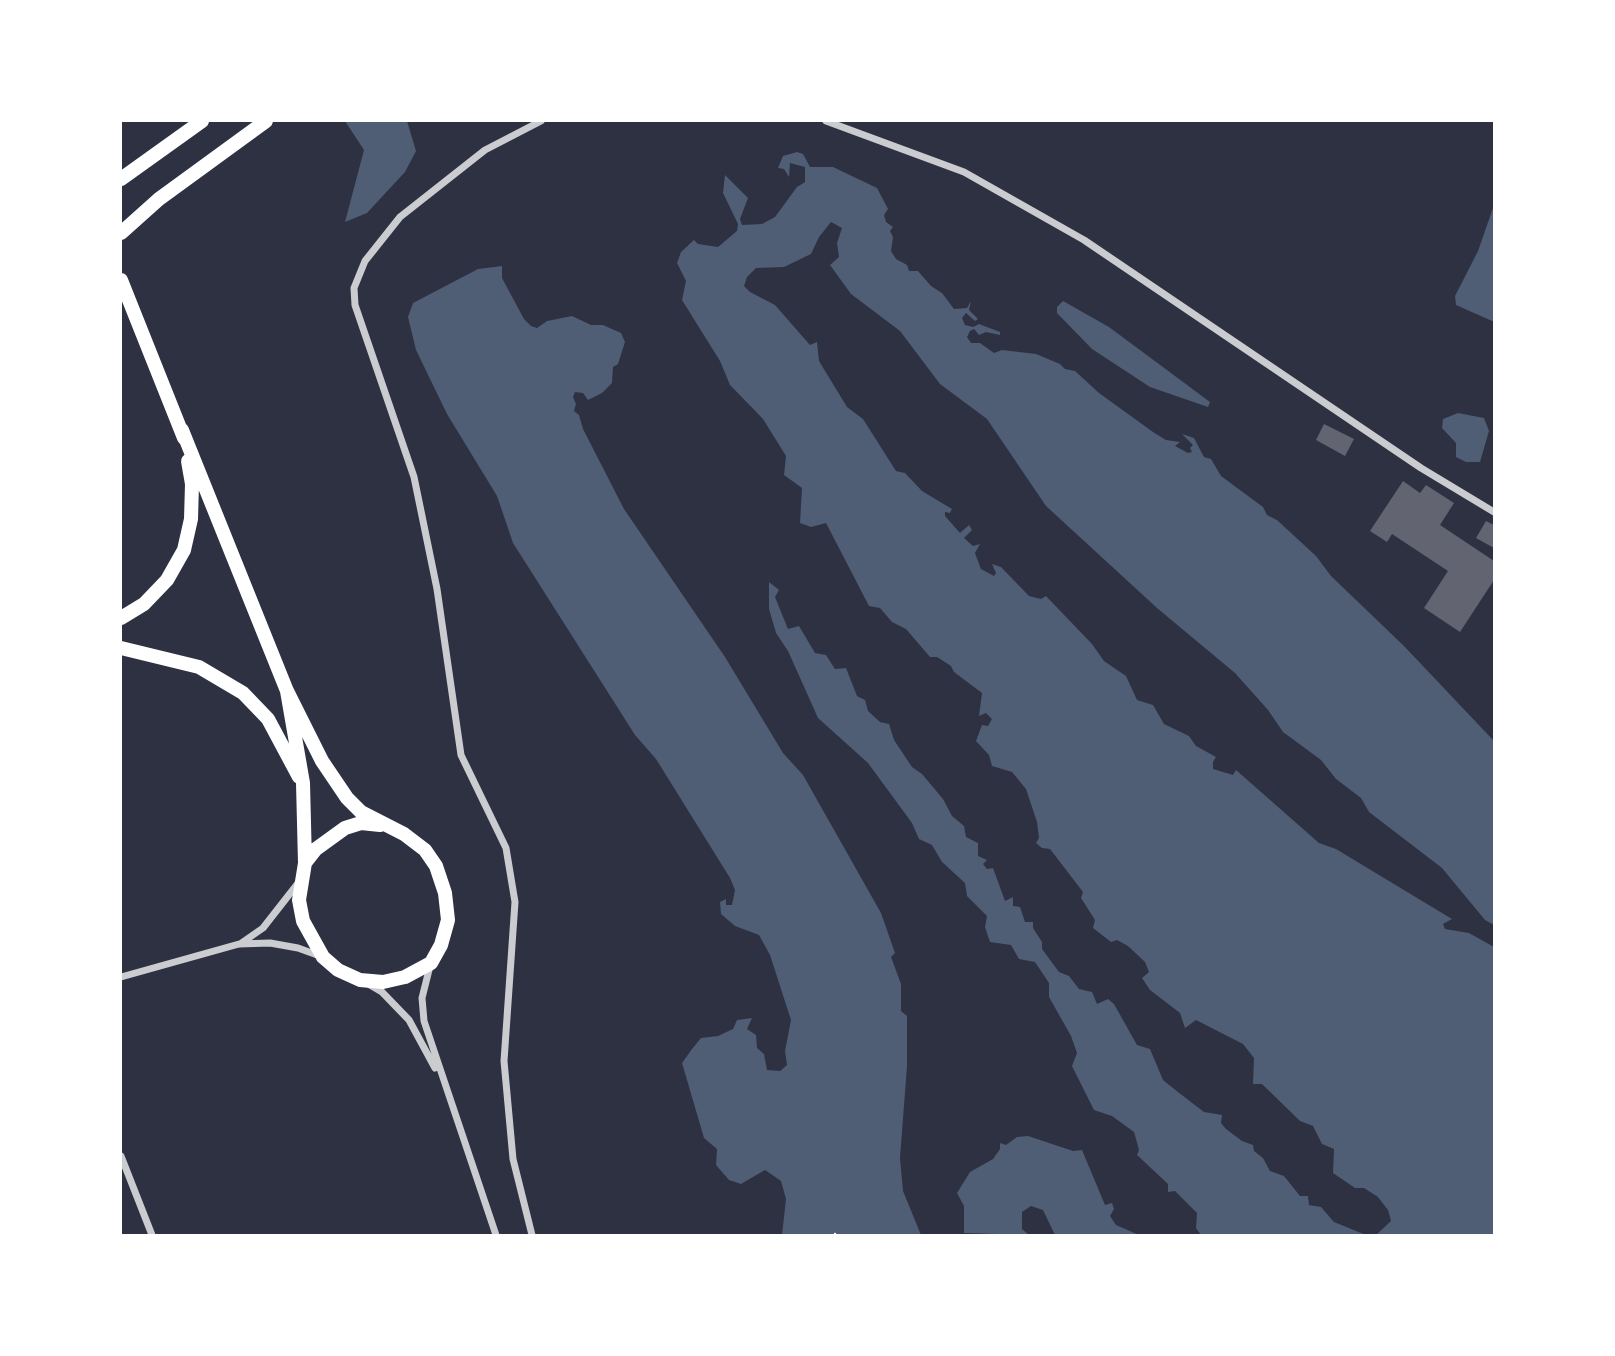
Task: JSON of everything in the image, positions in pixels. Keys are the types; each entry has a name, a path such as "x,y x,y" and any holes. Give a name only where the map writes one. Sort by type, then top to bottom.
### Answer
{"main road":[{"path":"121,179 202,121"},
{"path":"121,233 159,199 265,122"},
{"path":"121,280 287,691 334,782 362,812 404,834 425,850 436,866 445,893 448,920 441,945 431,963 405,978 383,982 360,980 338,970 323,957 303,921 299,900 304,863 303,783 287,691"},
{"path":"121,618 144,604 167,580 184,550 191,519 192,484 182,430"},
{"path":"121,648 199,667 243,693 268,719 303,783"},
{"path":"304,863 316,849 345,828 361,823 385,826"}],"street":[{"path":"532,1235 513,1158 504,1061 515,902 506,848 461,755 437,589 414,477 355,306 354,288 365,261 400,217 485,150 541,121"},
{"path":"826,121 964,172 1084,240 1421,468 1494,512"},
{"path":"121,977 239,944 263,928 283,907 301,879"},
{"path":"239,944 284,946 323,957"},
{"path":"431,963 422,998 424,1021 496,1235"},
{"path":"360,980 382,992 409,1020 442,1081"},
{"path":"121,1156 152,1235"}],"water":[{"path":"345,121 407,121 416,151 405,172 367,213 345,222 364,150"},
{"path":"797,152 803,154 810,167 833,167 877,188 888,209 884,215 886,222 893,227 890,231 893,237 891,251 896,259 907,265 909,271 918,271 931,286 942,293 954,309 967,308 971,301 969,310 978,319 975,321 966,313 962,318 965,325 973,327 979,324 1000,332 1000,335 986,332 979,335 974,329 967,337 971,343 980,343 994,353 1002,350 1036,354 1060,364 1065,369 1075,371 1099,393 1153,432 1166,440 1180,442 1175,446 1188,453 1192,452 1190,448 1193,445 1182,434 1194,438 1204,457 1211,459 1221,476 1263,507 1267,515 1277,520 1316,556 1331,576 1404,646 1494,741 1494,925 1485,920 1442,868 1369,812 1361,798 1336,779 1321,760 1283,732 1268,710 1235,673 1157,608 1046,506 987,419 940,384 900,331 851,294 830,265 839,257 837,243 842,228 831,222 819,237 811,254 784,267 756,268 747,277 744,286 750,292 775,305 810,345 817,342 819,361 847,407 863,419 896,471 905,473 922,491 952,509 950,513 945,512 945,516 960,533 969,525 972,530 964,538 973,546 980,544 975,553 981,569 994,576 996,573 992,564 1001,567 1029,596 1041,599 1046,596 1092,644 1104,661 1126,676 1137,700 1153,705 1164,724 1189,736 1196,746 1216,757 1213,769 1233,775 1236,770 1319,843 1336,849 1452,919 1443,924 1445,929 1469,933 1494,947 1494,1235 1376,1235 1391,1221 1388,1210 1378,1197 1364,1188 1355,1188 1333,1173 1334,1149 1322,1144 1313,1126 1300,1121 1262,1084 1253,1084 1254,1058 1243,1044 1196,1020 1185,1028 1180,1013 1150,990 1142,978 1149,972 1145,962 1128,946 1117,940 1111,942 1093,928 1095,920 1081,898 1083,892 1050,849 1042,848 1036,843 1039,838 1037,822 1026,789 1012,772 992,766 989,755 976,741 982,725 988,726 992,719 986,713 979,716 982,693 954,672 951,666 937,657 930,657 906,629 892,622 880,608 869,606 826,523 811,527 800,523 802,488 784,475 786,456 763,419 730,385 720,361 682,300 686,281 677,263 681,252 694,240 698,244 718,247 737,231 738,224 723,193 725,175 748,198 740,219 742,225 762,224 775,217 797,187 805,182 805,167 790,163 789,177 784,169 778,168 783,156"},
{"path":"1494,205 1492,321 1456,305 1455,296 1478,251"},
{"path":"502,266 502,278 524,319 531,326 537,328 547,321 572,316 591,325 603,325 621,333 625,342 618,364 613,367 612,383 602,393 588,400 583,393 575,392 574,411 579,415 583,429 624,509 725,657 783,753 803,775 881,913 895,953 891,957 901,984 901,1011 907,1016 907,1066 900,1158 903,1191 921,1235 782,1235 786,1199 781,1181 765,1170 741,1184 729,1180 716,1165 717,1149 704,1138 682,1063 692,1049 701,1038 718,1036 733,1029 737,1020 752,1018 747,1029 756,1035 757,1048 764,1054 767,1070 780,1071 787,1065 785,1051 791,1020 770,955 759,935 735,926 721,914 720,902 726,899 726,905 732,905 735,890 730,878 656,759 635,735 513,543 497,496 447,414 416,350 408,317 413,303 478,269"},
{"path":"1063,301 1109,327 1210,402 1208,407 1150,387 1092,349 1057,313 1057,307"},
{"path":"1458,413 1484,418 1489,431 1480,462 1466,462 1456,457 1456,443 1442,428 1443,419"},
{"path":"769,582 779,590 775,597 788,629 799,626 815,653 826,655 835,669 846,668 857,696 865,700 868,711 880,722 889,724 894,740 912,767 922,774 943,799 952,816 964,826 966,837 978,843 978,856 987,860 983,864 987,869 993,868 1005,901 1013,897 1013,906 1020,907 1025,922 1033,922 1033,928 1042,942 1042,949 1059,972 1069,976 1079,989 1092,992 1097,1004 1108,999 1114,1004 1137,1045 1150,1049 1163,1080 1204,1112 1222,1115 1221,1123 1226,1129 1242,1141 1253,1145 1254,1151 1263,1158 1270,1171 1284,1176 1300,1196 1308,1196 1309,1205 1321,1207 1334,1222 1366,1235 1201,1235 1196,1228 1197,1213 1175,1191 1168,1192 1168,1184 1137,1155 1139,1150 1134,1132 1112,1116 1094,1110 1072,1066 1077,1053 1071,1036 1049,997 1049,983 1035,962 1019,959 1011,945 990,942 985,927 987,916 967,896 965,883 942,862 932,845 919,839 912,823 868,763 818,718 788,651 776,633 769,609"},
{"path":"1028,1136 1073,1151 1082,1150 1105,1205 1112,1203 1114,1209 1110,1216 1116,1225 1139,1235 1055,1235 1043,1210 1031,1206 1022,1212 1022,1229 1029,1235 964,1233 964,1206 957,1193 970,1172 993,1159 1000,1149 1000,1143 1006,1145 1017,1137"}],"building":[{"path":"1324,424 1354,439 1345,456 1316,440"},
{"path":"1403,481 1420,493 1426,485 1454,503 1440,525 1494,561 1494,580 1460,632 1424,608 1448,571 1392,534 1387,542 1370,531"},
{"path":"1486,521 1494,525 1494,548 1476,538"}]}
